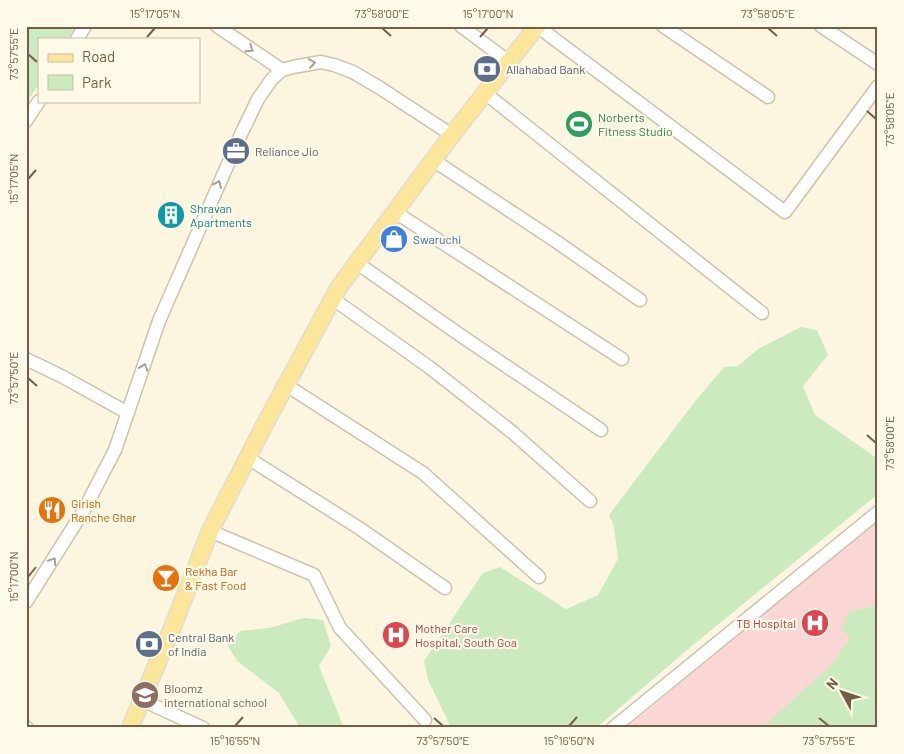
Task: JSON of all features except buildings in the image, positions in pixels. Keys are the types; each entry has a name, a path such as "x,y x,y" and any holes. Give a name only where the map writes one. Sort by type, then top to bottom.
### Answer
{"main road":[{"path":"130,728 210,531 339,287 433,160 537,26"}],"street":[{"path":"78,38 84,26"},
{"path":"217,26 282,70"},
{"path":"461,26 509,62"},
{"path":"537,26 785,212 878,86"},
{"path":"663,26 768,97"},
{"path":"821,26 878,64"},
{"path":"26,602 31,585 100,481 115,450 159,321 258,99 272,80 282,70 321,62 334,65 353,72 411,107 452,135"},
{"path":"485,93 762,313"},
{"path":"26,121 38,102"},
{"path":"433,160 557,242 640,300"},
{"path":"395,212 622,359"},
{"path":"357,263 601,430"},
{"path":"333,299 429,367 512,432 590,501"},
{"path":"26,359 128,413"},
{"path":"286,385 424,473 540,577"},
{"path":"248,458 359,528 446,588"},
{"path":"613,728 878,512"},
{"path":"210,531 314,575 340,628 425,720"},
{"path":"142,700 203,728"}],"shaded area":[{"name":"TB Hospital","path":"877,518 878,728 626,728"}],"green space":[{"path":"26,26 76,26 69,38 38,38 38,85 26,103"},
{"path":"801,327 817,330 828,355 803,386 815,415 878,459 878,494 693,645 596,728 447,728 449,723 428,680 424,661 483,573 500,567 566,609 598,595 618,559 614,527 609,515 696,400 724,367 738,366 758,349"},
{"path":"878,605 878,728 762,728 831,665 850,638 841,628 849,612"},
{"path":"304,618 323,620 331,646 319,666 344,728 300,728 279,693 237,661 228,646 240,631 269,628"}],"place":[{"name":"Allahabad Bank","path":"487,69"},
{"name":"Norberts Fitness Studio","path":"579,124"},
{"name":"Reliance Jio","path":"236,151"},
{"name":"Shravan Apartments","path":"171,215"},
{"name":"Swaruchi","path":"394,239"},
{"name":"Girish Ranche Ghar","path":"52,510"},
{"name":"Rekha Bar & Fast Food","path":"166,578"},
{"name":"TB Hospital","path":"815,623"},
{"name":"Mother Care Hospital, South Goa","path":"396,635"},
{"name":"Central Bank of India","path":"149,644"},
{"name":"Bloomz international school","path":"145,695"}]}
